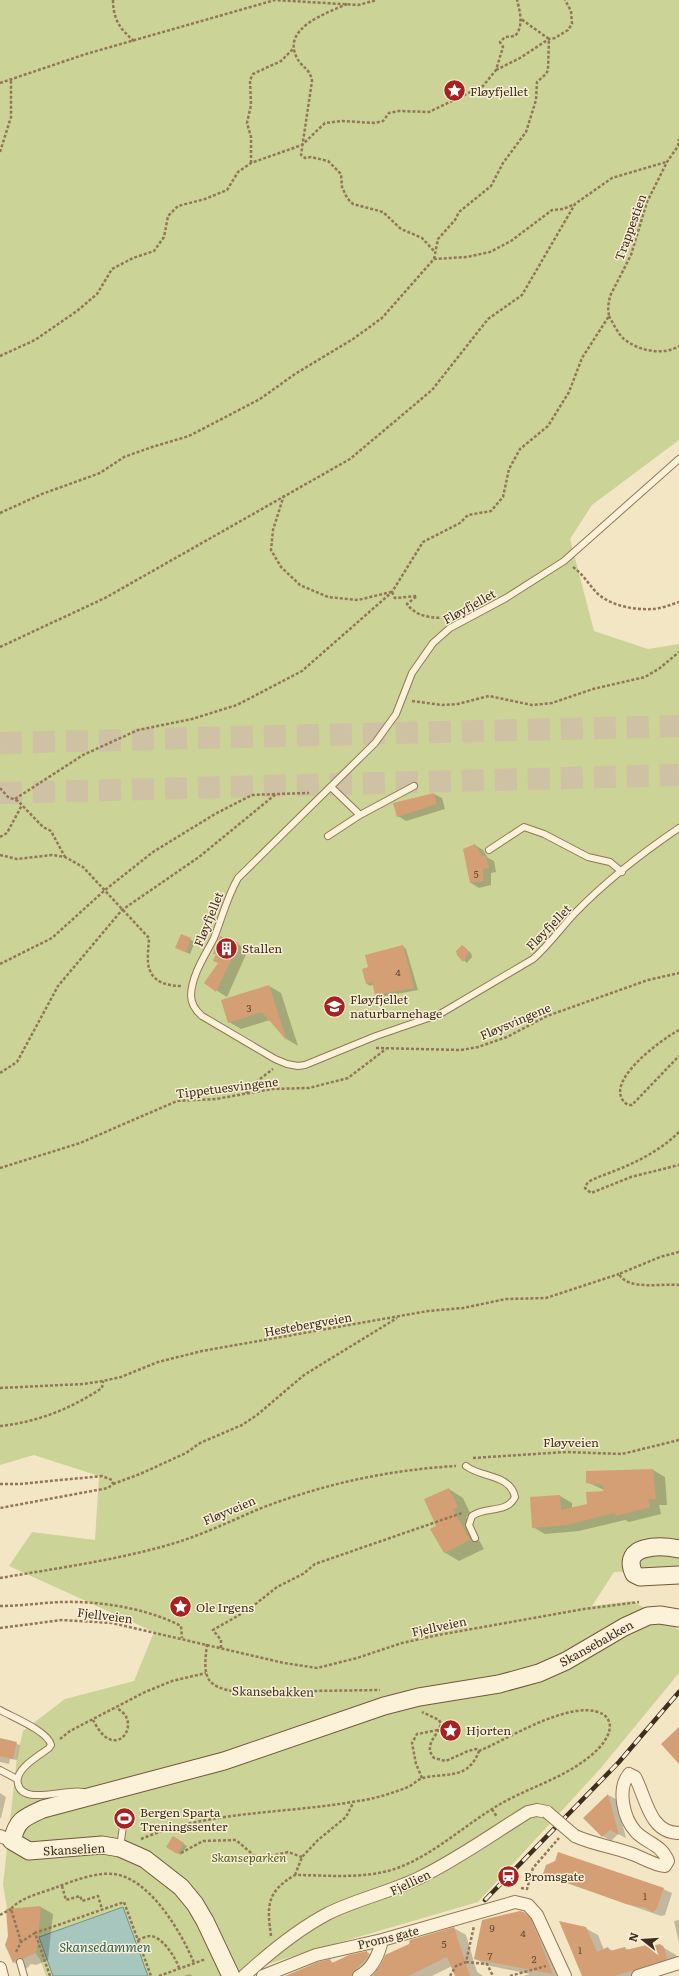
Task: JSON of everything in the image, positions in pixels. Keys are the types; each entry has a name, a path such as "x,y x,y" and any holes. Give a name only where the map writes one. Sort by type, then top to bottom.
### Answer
{"street":[{"path":"679,1549 650,1547 640,1550 631,1562 634,1574 640,1577 679,1575"},
{"name":"Skansebakken","path":"6,1839 25,1817 42,1810 88,1796 224,1761 384,1706 419,1697 499,1684 539,1673 566,1661 624,1627 648,1616 660,1615 679,1618"},
{"name":"Fjellien","path":"244,1976 270,1954 309,1925 329,1913 397,1888 445,1865 528,1812 537,1810 547,1812 575,1836 664,1866 668,1861 664,1851 636,1831 628,1817 622,1793 624,1781 629,1774 635,1777 649,1814 657,1823 666,1829 679,1833"},
{"name":"Skanselien","path":"6,1839 29,1851 96,1845 120,1848 145,1859 181,1887 205,1921 231,1976"},
{"path":"515,1902 528,1905 537,1915 560,1962 565,1976"},
{"name":"Proms gate","path":"263,1976 316,1955 382,1940 515,1902"},
{"path":"359,1976 364,1974 375,1961 382,1940"},
{"path":"638,1976 679,1963"},
{"path":"0,1968 2,1976"}],"lane":[{"name":"Fløyfjellet","path":"679,459 564,561 506,598 461,621 450,628 433,643 421,657 412,673 402,700 388,728 331,787 238,878 231,892 214,937 196,974 192,987 192,1000 196,1011 275,1059 287,1064 305,1066 376,1036 440,1014 533,959 551,942 574,914 622,872 679,828"},
{"path":"328,836 360,815 414,786"},
{"path":"331,787 360,815"},
{"path":"488,850 524,827 544,834 588,856 610,862 622,872"},
{"path":"466,1466 477,1473 507,1483 512,1487 515,1497 509,1505 503,1508 480,1511 472,1516 469,1525 475,1538"},
{"path":"0,1710 40,1732 48,1738 51,1745 24,1767 17,1779"},
{"name":"Skansebakken","path":"0,1770 17,1779 21,1791 30,1795 79,1791 88,1796"},
{"path":"120,1848 123,1826"},
{"path":"20,1962 24,1976"}],"path":[{"path":"113,0 115,20 121,30 134,41"},
{"path":"0,83 86,54 275,0 358,5 377,0"},
{"path":"0,356 35,340 77,312 97,294 112,268 133,258 154,251 164,237 168,216 178,206 205,199 226,190 238,172 251,164 302,145 324,123 342,121 375,123 383,121 389,113 399,111 429,112 483,86 496,70 503,47 500,42 505,37 515,36 518,33 522,18 517,0"},
{"path":"496,70 520,58 549,39 555,38 568,30 572,24 570,11 565,0"},
{"path":"251,164 251,138 247,123 251,105 250,80 253,74 281,61 293,49 297,36 304,27 314,19 348,4"},
{"path":"522,18 549,39"},
{"path":"0,514 42,494 100,473 124,457 152,446 189,436 260,399 295,374 353,339 382,318 434,259 434,252 438,239 455,220 459,212 491,186 503,163 526,132 536,100 537,82 546,74 548,70 549,39"},
{"path":"293,49 298,60 310,72 312,81 311,97 304,120 301,155 305,158 311,157 328,160 341,174 342,187 347,198 353,204 383,212 401,229 422,238 434,252"},
{"path":"0,152 11,117 11,79"},
{"name":"Trappestien","path":"15,799 83,755 138,730 192,719 237,705 302,671 392,592 423,542 460,523 468,515 490,511 503,497 510,469 520,449 548,426 569,392 582,358 609,316 608,307 610,296 631,255 647,202 667,162 678,146 679,139"},
{"path":"434,259 480,255 511,241 552,210 563,209 575,204 612,178 667,162"},
{"path":"0,647 105,598 284,495 350,459 432,390 488,319 522,295 575,204"},
{"path":"609,316 623,339 639,348 656,352 672,350 679,346"},
{"path":"284,495 273,530 272,550 281,568 300,585 328,597 358,600 392,592 395,598 416,596 407,604 418,613 436,618 451,617 461,621"},
{"path":"564,561 580,571 597,593 606,600 615,604 652,609 679,602"},
{"path":"402,700 442,705 458,704 489,696 532,705 552,703 593,689 645,677 660,668 679,652"},
{"path":"0,788 8,797 15,799 22,805 43,827 51,831 65,857"},
{"path":"0,964 52,938 105,890 153,852 215,814 252,795 326,792"},
{"path":"0,1073 17,1062 58,986 122,910 199,857 276,794"},
{"path":"0,837 7,833 22,805"},
{"path":"0,855 17,859 52,855 65,857 83,867 149,938 148,966 160,983 169,986 192,987"},
{"name":"Fløysvingene","path":"352,1047 461,1050 478,1047 508,1037 547,1016 648,980 679,973"},
{"path":"679,1030 657,1043 643,1055 629,1072 621,1085 619,1092 623,1102 628,1105 632,1105 679,1056"},
{"name":"Tippetuesvingene","path":"0,1168 80,1143 177,1101 216,1099 272,1089 309,1088 348,1078 386,1049"},
{"path":"246,1094 252,1085 271,1071 274,1066 275,1059"},
{"path":"679,1132 670,1141 655,1151 614,1171 589,1181 585,1188 591,1193 598,1192 631,1177 679,1165"},
{"path":"679,1252 639,1265 619,1274 626,1282 634,1285 666,1283 679,1285"},
{"name":"Hestebergveien","path":"0,1388 83,1384 103,1381 121,1377 158,1362 202,1351 428,1311 463,1308 506,1299 546,1298 619,1274"},
{"path":"0,1508 108,1488 113,1484 140,1474 186,1453 200,1443 242,1426 304,1375 400,1316"},
{"path":"0,1426 24,1424 68,1409 102,1388 103,1381"},
{"name":"Fløyveien","path":"0,1578 96,1561 174,1543 272,1505 347,1481 417,1468 466,1466 467,1462 473,1458 566,1452 622,1454 679,1440"},
{"path":"0,1484 20,1484 102,1476 112,1480 113,1484"},
{"path":"220,1648 220,1640 213,1630 248,1610 277,1588 303,1574 316,1564 425,1527 458,1513 464,1512 472,1516"},
{"name":"Fjellveien","path":"0,1628 62,1620 112,1623 182,1638 284,1663 317,1668 357,1658 402,1643 438,1635 584,1609 641,1601"},
{"path":"0,1606 76,1602 112,1606 149,1613 169,1620 181,1626 182,1638"},
{"path":"51,1745 70,1731 115,1707 172,1681 206,1673 207,1644"},
{"name":"Skansebakken","path":"206,1673 210,1683 213,1686 238,1692 387,1689"},
{"path":"419,1697 417,1710 438,1720 441,1724 430,1745 429,1750 434,1758 446,1761 468,1751 476,1749 479,1751"},
{"path":"93,1720 107,1738 114,1740 120,1738 127,1732 129,1722 123,1711 115,1707"},
{"path":"120,1848 153,1834 195,1822 353,1802 403,1789 422,1778 441,1777 462,1772 473,1762 479,1751 527,1728 576,1711 593,1710 601,1712 606,1716 611,1727 611,1731 598,1748 576,1767 503,1803 406,1864 377,1874 295,1875"},
{"path":"422,1778 414,1759 412,1743 417,1734 438,1730"},
{"path":"270,1954 268,1906 272,1894 276,1889 295,1875 302,1857 318,1840 346,1817 353,1802"},
{"path":"515,1902 509,1895 518,1888 526,1889 533,1868 561,1835 572,1842 575,1836"},
{"path":"181,1853 203,1840 236,1840 258,1859 288,1852 302,1857"},
{"path":"0,1915 11,1909 17,1901 62,1886 101,1874 126,1876 144,1888 170,1916 186,1943 194,1963"},
{"path":"508,1882 509,1876"},
{"path":"62,1886 66,1900 80,1896 82,1901 98,1896 102,1909"},
{"path":"50,1976 35,1933 124,1902 151,1976"},
{"path":"11,1909 21,1942"},
{"path":"466,1962 474,1925"},
{"path":"138,1940 147,1936 156,1938 174,1956 179,1968"},
{"path":"159,1976 210,1957"},
{"path":"450,1976 456,1966 466,1962 487,1964 492,1976"},
{"path":"510,1976 560,1962"}],"green space":[{"name":"Skanseparken","path":"0,0 679,0 679,440 592,505 570,539 594,631 648,649 679,644 679,1569 614,1572 592,1606 633,1601 679,1630 679,1673 600,1769 478,1902 265,1965 245,1976 46,1976 40,1959 32,1949 15,1954 3,1885 17,1757 23,1731 65,1699 134,1681 154,1632 9,1566 32,1532 95,1540 99,1476 34,1455 0,1465"}],"water":[{"name":"Skansedammen","path":"123,1907 148,1976 53,1976 39,1937"}],"building":[{"path":"434,793 437,804 397,817 393,803"},
{"path":"475,844 482,856 486,856 489,868 483,869 483,881 470,883 463,849"},
{"path":"181,934 191,938 186,952 175,948"},
{"path":"220,936 239,943 216,992 204,983 218,963 213,961 216,954 213,954"},
{"path":"403,945 414,988 375,995 372,982 366,984 362,969 368,967 365,955"},
{"path":"462,945 468,950 468,954 463,962 457,955 456,951"},
{"path":"269,985 287,1041 262,1012 228,1023 221,1000"},
{"path":"653,1469 656,1499 648,1499 650,1507 616,1516 615,1513 566,1525 532,1528 530,1497 560,1495 561,1510 587,1504 586,1492 603,1491 603,1485 586,1483 586,1471"},
{"path":"449,1488 458,1507 453,1509 470,1540 444,1553 430,1529 436,1526 424,1499"},
{"path":"679,1727 679,1764 661,1744"},
{"path":"0,1738 17,1742 13,1759 0,1756"},
{"path":"608,1794 619,1835 610,1830 602,1837 583,1818"},
{"path":"173,1836 184,1843 177,1854 166,1847"},
{"path":"558,1852 664,1888 656,1910 652,1912 646,1908 626,1904 543,1874 546,1865 555,1861"},
{"path":"41,1906 36,1953 23,1959 18,1958 13,1963 5,1945 8,1936 6,1909"},
{"path":"520,1911 524,1912 531,1919 553,1974 474,1959 482,1920"},
{"path":"559,1921 586,1927 597,1952 608,1947 610,1951 625,1947 626,1950 651,1944 652,1946 660,1944 664,1947 667,1959 615,1976 582,1976"},
{"path":"454,1927 470,1976 455,1976 447,1957 408,1976 372,1976 381,1965 385,1955 409,1944 410,1940"},
{"path":"367,1951 368,1957 353,1972 352,1976 285,1976 318,1962 330,1959 332,1963 349,1955"}],"tunnel":[{"path":"0,743 679,726"},
{"path":"0,793 679,775"}],"railway":[{"path":"485,1900 619,1762 679,1692"}],"place":[{"name":"Fløyfjellet","path":"455,91"},
{"name":"Stallen","path":"226,948"},
{"name":"Fløyfjellet naturbarnehage","path":"334,1006"},
{"name":"Ole Irgens","path":"181,1607"},
{"name":"Hjorten","path":"450,1730"},
{"name":"Bergen Sparta Treningssenter","path":"124,1819"},
{"name":"Promsgate","path":"509,1876"}]}
